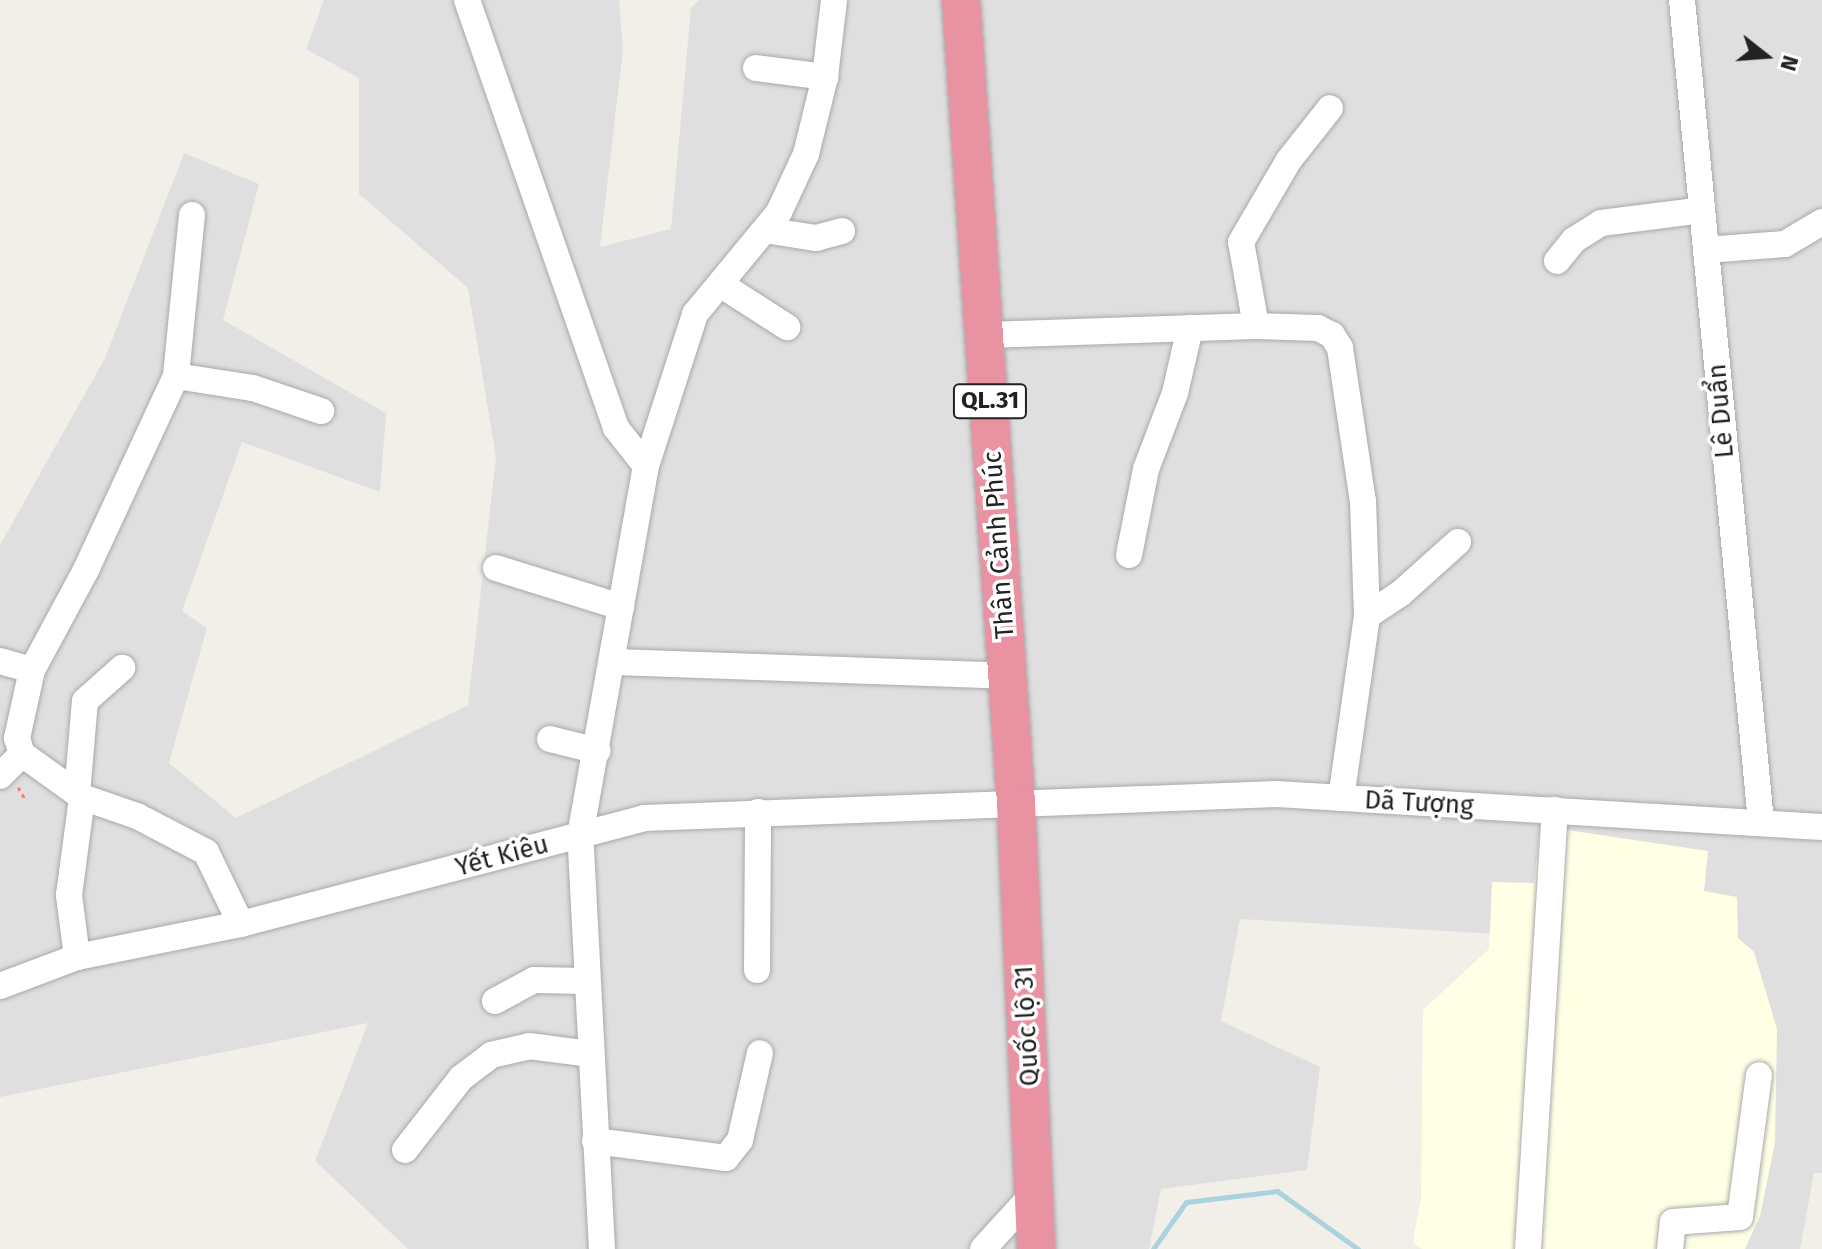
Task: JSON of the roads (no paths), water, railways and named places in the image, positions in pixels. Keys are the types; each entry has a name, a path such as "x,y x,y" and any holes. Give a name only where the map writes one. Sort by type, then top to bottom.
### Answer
{"highway":[{"name":"Thân Cảnh Phúc","path":"961,0 1016,803"},
{"name":"Quốc lộ 31","path":"1016,803 1036,1249"}],"street":[{"path":"467,0 616,428 646,466"},
{"path":"602,1249 580,836 614,662 646,466 695,314 779,212 806,154 825,77 834,0"},
{"name":"Lê Duẩn","path":"1682,0 1761,822"},
{"path":"756,68 825,77"},
{"path":"1256,326 1241,242 1289,160 1330,108"},
{"path":"1557,261 1574,240 1601,223 1702,210"},
{"path":"0,776 32,670 87,568 176,376 192,215"},
{"path":"1706,250 1785,244 1822,222"},
{"path":"765,230 816,238 842,231"},
{"path":"720,284 787,327"},
{"path":"986,335 1256,326 1318,328 1332,335 1340,348 1363,501 1367,616 1341,798"},
{"path":"1129,555 1146,469 1175,393 1190,328"},
{"path":"176,376 253,388 321,411"},
{"path":"1367,616 1400,594 1458,542"},
{"path":"496,568 621,607"},
{"path":"0,661 32,670"},
{"path":"614,662 1008,676"},
{"path":"77,957 69,895 80,795 85,701 122,668"},
{"path":"550,739 598,751"},
{"path":"13,741 80,795 137,816 206,852 241,924"},
{"name":"Dã Tượng","path":"1016,803 1277,794 1822,827"},
{"name":"Yết Kiêu","path":"0,986 77,957 241,924 644,818 1016,803"},
{"path":"1528,1249 1555,810"},
{"path":"757,970 758,812"},
{"path":"495,1001 534,980 587,981"},
{"path":"405,1150 461,1078 491,1055 529,1046 591,1054"},
{"path":"595,1141 726,1158 740,1140 760,1053"},
{"path":"1670,1249 1673,1222 1740,1217 1759,1075"},
{"path":"983,1249 1034,1193"}],"waterway":[{"path":"1153,1249 1186,1202 1277,1191 1358,1249"}]}
